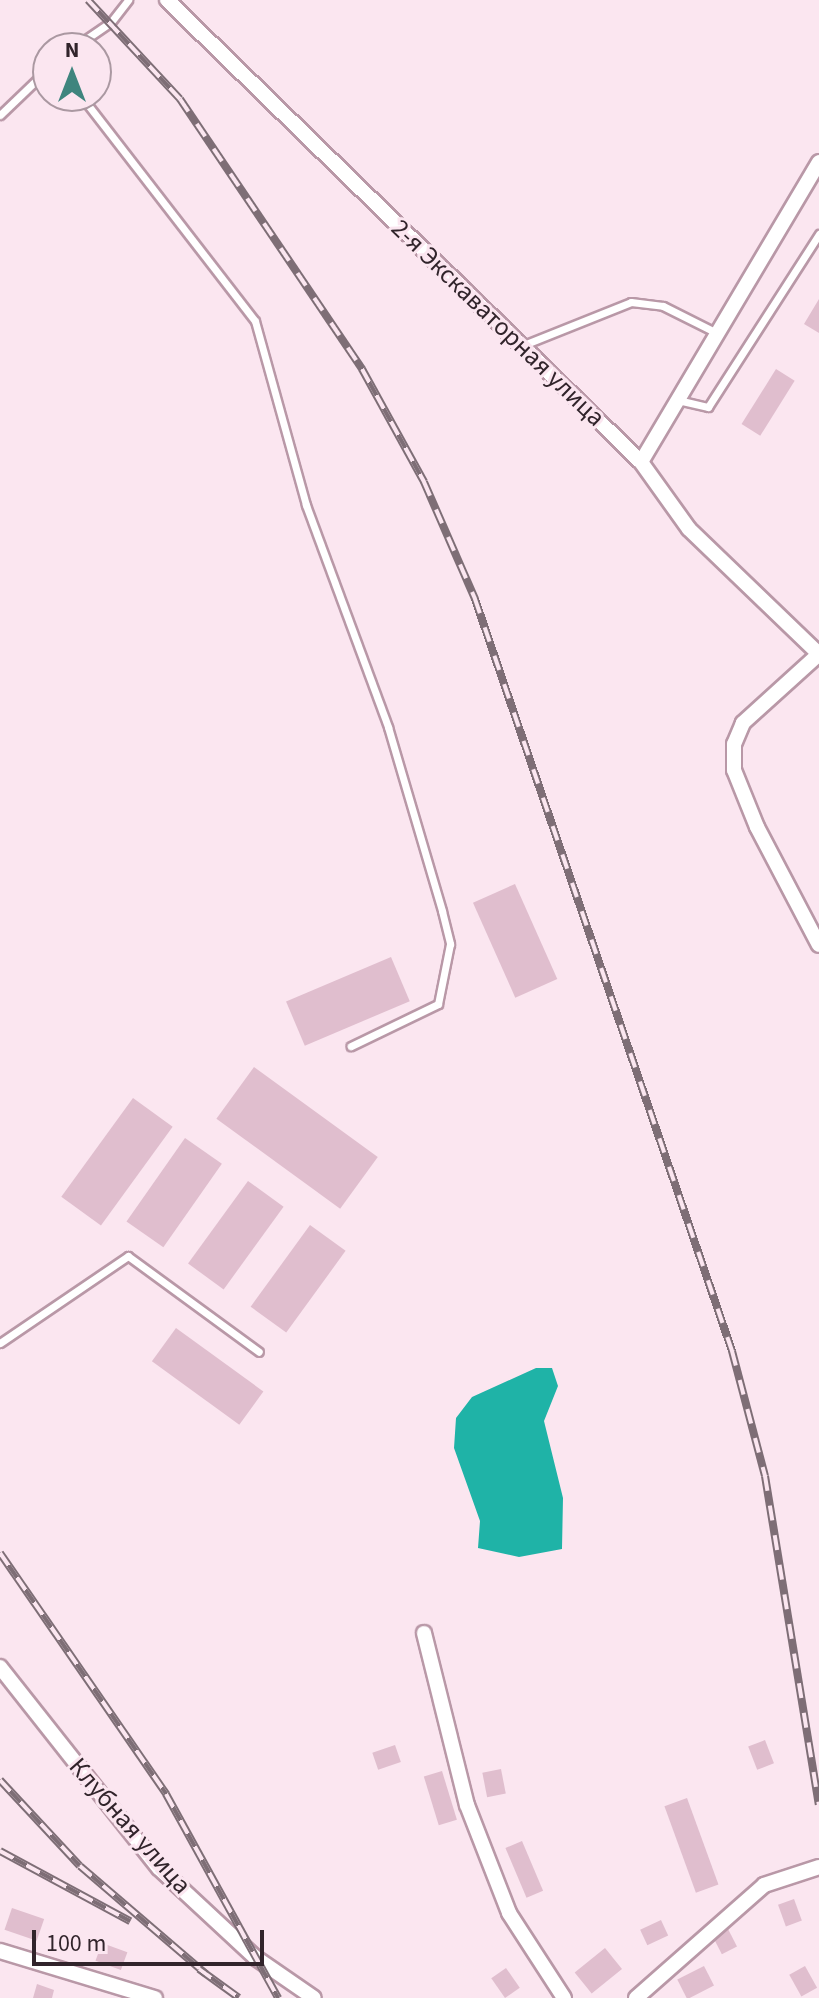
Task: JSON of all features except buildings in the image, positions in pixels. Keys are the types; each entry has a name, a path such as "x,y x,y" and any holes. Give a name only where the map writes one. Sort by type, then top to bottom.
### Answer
{"street":[{"name":"2-я Экскаваторная улица","path":"167,0 641,462 689,529 819,654"},
{"path":"641,462 682,401 819,162"},
{"path":"819,654 743,723 734,744 734,770 757,827 819,945"},
{"path":"424,1633 467,1805 509,1913 564,1998"},
{"name":"Клубная улица","path":"0,1667 159,1868 256,1958 314,1998"},
{"path":"636,1998 764,1885 816,1867"},
{"path":"0,1951 155,1998"}],"lane":[{"path":"96,32 111,22 128,0"},
{"path":"0,115 32,84"},
{"path":"93,112 255,321 306,505 388,727 442,911 450,944 438,1004 351,1046"},
{"path":"682,401 708,407 819,234"},
{"path":"519,346 631,302 663,306 718,335"},
{"path":"0,1343 128,1256 259,1352"}],"shaded area":[{"path":"536,1368 552,1368 558,1386 544,1421 563,1498 562,1549 519,1557 478,1548 480,1521 454,1448 456,1418 472,1397"}],"railway":[{"path":"88,0 180,99 362,369 424,482 475,599 732,1351 765,1476 819,1805"},
{"path":"0,1553 166,1794 278,1998"},
{"path":"0,1780 80,1866 206,1974"},
{"path":"0,1851 130,1921"},
{"path":"199,1969 239,1998"}]}
